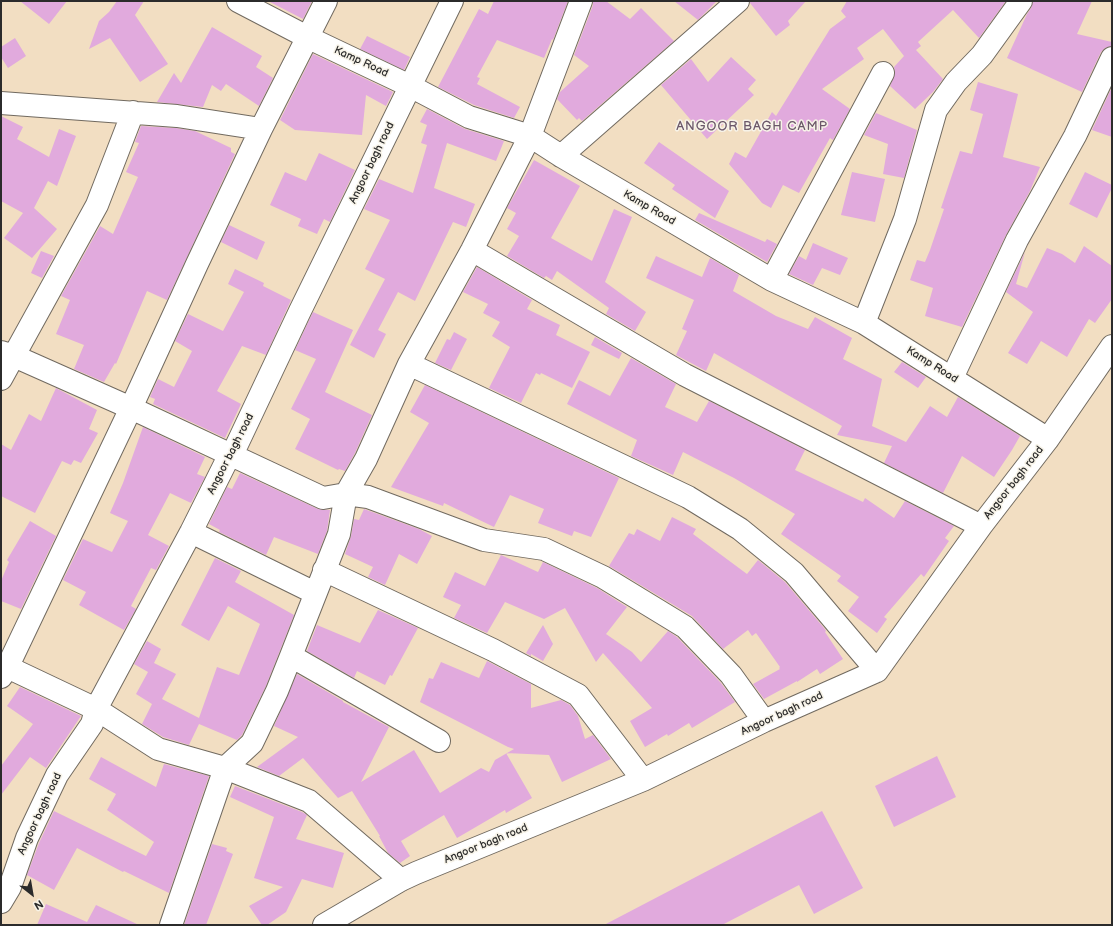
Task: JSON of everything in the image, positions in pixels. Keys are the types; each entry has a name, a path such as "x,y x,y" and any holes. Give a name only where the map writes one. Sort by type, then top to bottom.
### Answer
{"street":[{"name":"Kamp Road","path":"238,1 308,38 410,86 469,117 530,136 561,156 772,280 864,323 1048,439"},
{"path":"326,1 261,129 196,264 131,408 3,670 96,709 158,748 226,768 309,801 401,880"},
{"name":"Angoor bagh road","path":"1,902 10,887 27,838 57,775 92,724 96,709 191,532 227,460 232,455 300,311 452,1"},
{"path":"171,925 226,768 252,743 291,656 339,534 346,494 366,459 409,364 472,250 530,136 581,1"},
{"path":"561,156 738,1"},
{"path":"864,323 905,219 936,110 956,82 982,55 1021,1"},
{"path":"952,378 1017,240 1075,136 1112,58"},
{"path":"772,280 883,73"},
{"path":"1,103 177,116 261,129"},
{"path":"1,379 7,354 97,205 133,112"},
{"path":"472,250 685,375 981,526"},
{"name":"Angoor bagh road","path":"324,925 401,880 643,780 764,721 877,671 981,526 1048,439 1112,346"},
{"path":"7,354 131,408 323,498 346,494 368,497 484,540 544,549 603,577 685,627 731,675 764,721"},
{"path":"409,364 688,496 740,529 794,573 877,671"},
{"path":"191,532 315,593"},
{"path":"324,570 493,650 578,695 643,780"},
{"path":"291,656 439,741"}],"building":[{"path":"20,1 67,1 49,24"},
{"path":"117,1 144,1 135,15 168,64 140,82 110,38 89,49 99,21 109,12"},
{"path":"268,1 312,1 303,19"},
{"path":"494,1 568,1 553,40 552,39 544,58 497,40 477,77 480,78 477,84 520,107 514,118 474,105 438,87 479,9 488,14"},
{"path":"593,1 606,1 630,19 641,8 674,41 582,121 579,118 577,120 557,99 560,92 589,66 574,55 593,5"},
{"path":"674,1 717,1 698,20"},
{"path":"750,1 806,1 788,21 790,25 776,36"},
{"path":"847,1 1006,1 979,38 953,10 918,42 921,46 916,50 943,79 933,92 915,109 890,86 895,73 894,67 904,56 883,29 857,48 864,59 822,89 850,109 833,140 830,138 799,193 783,185 771,208 762,203 729,164 735,152 746,158 772,112 776,116 830,29 846,17 841,11"},
{"path":"1033,1 1092,1 1077,34 1112,42 1112,46 1105,48 1101,52 1082,92 1007,58"},
{"path":"212,27 262,56 256,67 273,78 259,106 226,84 221,91 212,85 203,107 157,102 174,73 181,83"},
{"path":"367,36 410,57 404,70 360,49"},
{"path":"15,38 26,56 8,68 1,57 1,47"},
{"path":"313,54 393,92 386,106 366,95 362,135 295,130 280,120"},
{"path":"731,57 756,80 748,89 754,95 707,139 661,85 691,59 708,82"},
{"path":"978,82 1018,94 1003,157 1040,167 1030,191 1006,235 962,327 925,316 933,288 910,280 917,260 925,262 930,250 944,209 941,208 960,151 972,154 983,114 970,110"},
{"path":"1112,87 1112,137 1092,130"},
{"path":"427,109 465,129 504,141 496,161 447,143 434,188 475,204 466,227 453,222 415,301 398,292 378,330 386,334 374,358 350,345 385,279 365,269 390,220 364,209 379,179 413,193 427,145 421,143 427,125 420,122"},
{"path":"876,113 917,130 904,178 883,174 888,144 864,135"},
{"path":"1,116 23,127 17,139 49,157 59,129 76,136 57,186 48,181 34,208 57,229 32,258 4,238 23,213 1,201"},
{"path":"141,126 176,128 195,131 231,148 231,152 235,154 167,300 147,291 116,364 115,363 104,382 74,369 84,345 56,334 70,300 61,296 100,226 113,234 138,177 126,172 139,143 135,142"},
{"path":"659,142 729,191 715,218 672,189 675,185 644,163"},
{"path":"319,153 355,170 330,222 324,219 317,234 298,226 301,219 270,205 285,172 306,181"},
{"path":"534,160 580,186 551,238 592,261 614,209 632,217 605,282 646,312 635,331 606,314 609,308 557,271 552,280 546,276 544,278 507,256 519,236 507,229 516,213 507,208"},
{"path":"852,172 885,179 875,222 841,215"},
{"path":"1085,172 1112,185 1112,188 1097,218 1069,204"},
{"path":"699,213 765,242 767,239 777,244 767,262 695,220"},
{"path":"229,225 265,242 257,260 221,242"},
{"path":"813,243 848,258 840,275 822,268 813,285 789,274 799,256 806,260"},
{"path":"1084,246 1112,266 1112,299 1095,323 1089,319 1067,357 1041,341 1027,364 1008,353 1033,312 1006,292 1025,252 1016,284 1027,288 1047,248 1062,254 1075,263"},
{"path":"41,251 54,256 42,278 31,273"},
{"path":"656,256 702,277 710,258 739,275 733,291 776,316 808,329 815,317 852,338 843,359 882,379 872,426 906,442 930,406 947,417 958,397 1020,436 994,477 962,456 943,493 884,463 892,446 837,435 842,426 714,353 706,371 676,355 687,331 682,329 694,300 646,278"},
{"path":"477,267 532,300 527,309 560,325 556,335 590,352 572,388 541,373 540,375 536,373 521,403 489,388 510,347 492,336 500,322 483,313 488,304 463,292"},
{"path":"235,269 264,283 263,286 291,300 266,355 242,346 217,391 241,404 225,438 153,404 155,399 150,397 158,379 174,387 192,351 175,341 188,314 223,331 244,292 228,284"},
{"path":"313,312 353,330 325,392 372,415 345,471 338,470 295,449 310,419 291,409 316,359 295,350"},
{"path":"454,332 467,339 451,370 435,363 447,339 450,340"},
{"path":"595,337 622,353 619,359 591,345"},
{"path":"631,358 676,384 665,407 697,422 709,401 805,450 795,470 863,502 865,498 894,518 905,501 954,526 945,538 949,541 924,577 921,574 884,617 887,619 877,633 848,611 859,597 837,581 841,576 781,534 795,514 734,478 683,452 673,475 631,456 637,440 567,404 579,380 610,396"},
{"path":"902,362 926,377 918,388 894,372"},
{"path":"425,385 619,478 591,537 574,531 572,536 538,523 544,509 510,495 494,527 444,503 443,506 391,487 429,423 410,412"},
{"path":"56,388 97,410 89,429 98,433 81,463 74,460 71,465 62,461 35,513 1,496 1,444 11,450 29,414 41,421"},
{"path":"143,427 205,457 197,474 205,477 191,503 170,493 148,535 169,546 156,570 151,568 131,606 136,609 124,630 79,605 86,592 63,580 83,539 112,552 128,521 110,513 123,483"},
{"path":"240,473 318,509 330,510 327,531 318,554 274,537 266,555 219,532 220,530 209,524 227,487 232,489"},
{"path":"364,509 419,529 432,536 417,564 399,554 385,585 368,577 373,567 345,554 351,536 354,519 359,520"},
{"path":"672,517 696,529 693,534 747,574 758,560 785,582 824,628 826,631 825,632 843,659 820,674 817,669 797,682 764,699 753,684 780,669 780,667 756,633 752,636 748,630 723,649 692,616 609,566 629,533 634,535 637,529 660,541"},
{"path":"30,521 56,536 21,609 1,601 1,581 9,562 7,560"},
{"path":"501,555 538,572 543,562 597,588 627,607 606,634 632,652 641,662 668,631 677,637 721,683 735,702 692,728 689,723 668,736 667,734 645,747 630,721 652,708 603,653 596,662 565,608 544,619 505,602 487,633 454,618 461,605 443,597 455,572 485,586"},
{"path":"215,558 241,571 235,582 294,615 266,686 242,735 237,740 199,724 189,745 163,737 142,724 152,704 136,694 148,672 134,664 147,641 161,649 154,663 176,674 162,699 199,718 217,667 239,675 260,624 228,606 209,641 181,625"},
{"path":"378,610 418,628 392,676 390,675 385,685 357,671 354,678 307,651 317,625 360,643"},
{"path":"543,625 553,644 543,661 531,654 531,656 526,653"},
{"path":"487,661 531,684 531,708 561,700 570,705 578,716 585,739 593,735 611,759 562,782 549,755 507,753 514,749 420,702 429,678 433,679 441,662 479,678"},
{"path":"297,674 343,702 389,727 361,782 414,750 440,793 481,768 489,772 495,760 506,753 532,798 506,813 505,810 457,838 444,815 401,841 410,856 400,863 388,853 380,836 352,791 338,798 303,758 279,776 257,767 298,737 274,726"},
{"path":"20,687 81,716 46,768 30,757 1,795 1,766 33,724 7,706"},
{"path":"937,756 956,797 894,827 875,786"},
{"path":"101,757 156,787 164,764 209,776 169,893 124,871 123,872 77,848 54,890 27,875 39,843 54,811 146,856 154,842 107,810 116,794 89,779"},
{"path":"235,786 307,815 296,839 344,853 333,888 302,879 286,912 267,925 262,925 249,906 283,887 254,878 274,817 230,797"},
{"path":"822,811 863,888 814,914 799,885 722,925 604,925"},
{"path":"212,844 227,848 226,851 233,854 206,925 184,925"},
{"path":"46,904 87,922 96,905 139,925 37,925"}],"district":[{"name":"ANGOOR BAGH CAMP","path":"752,127"}]}
